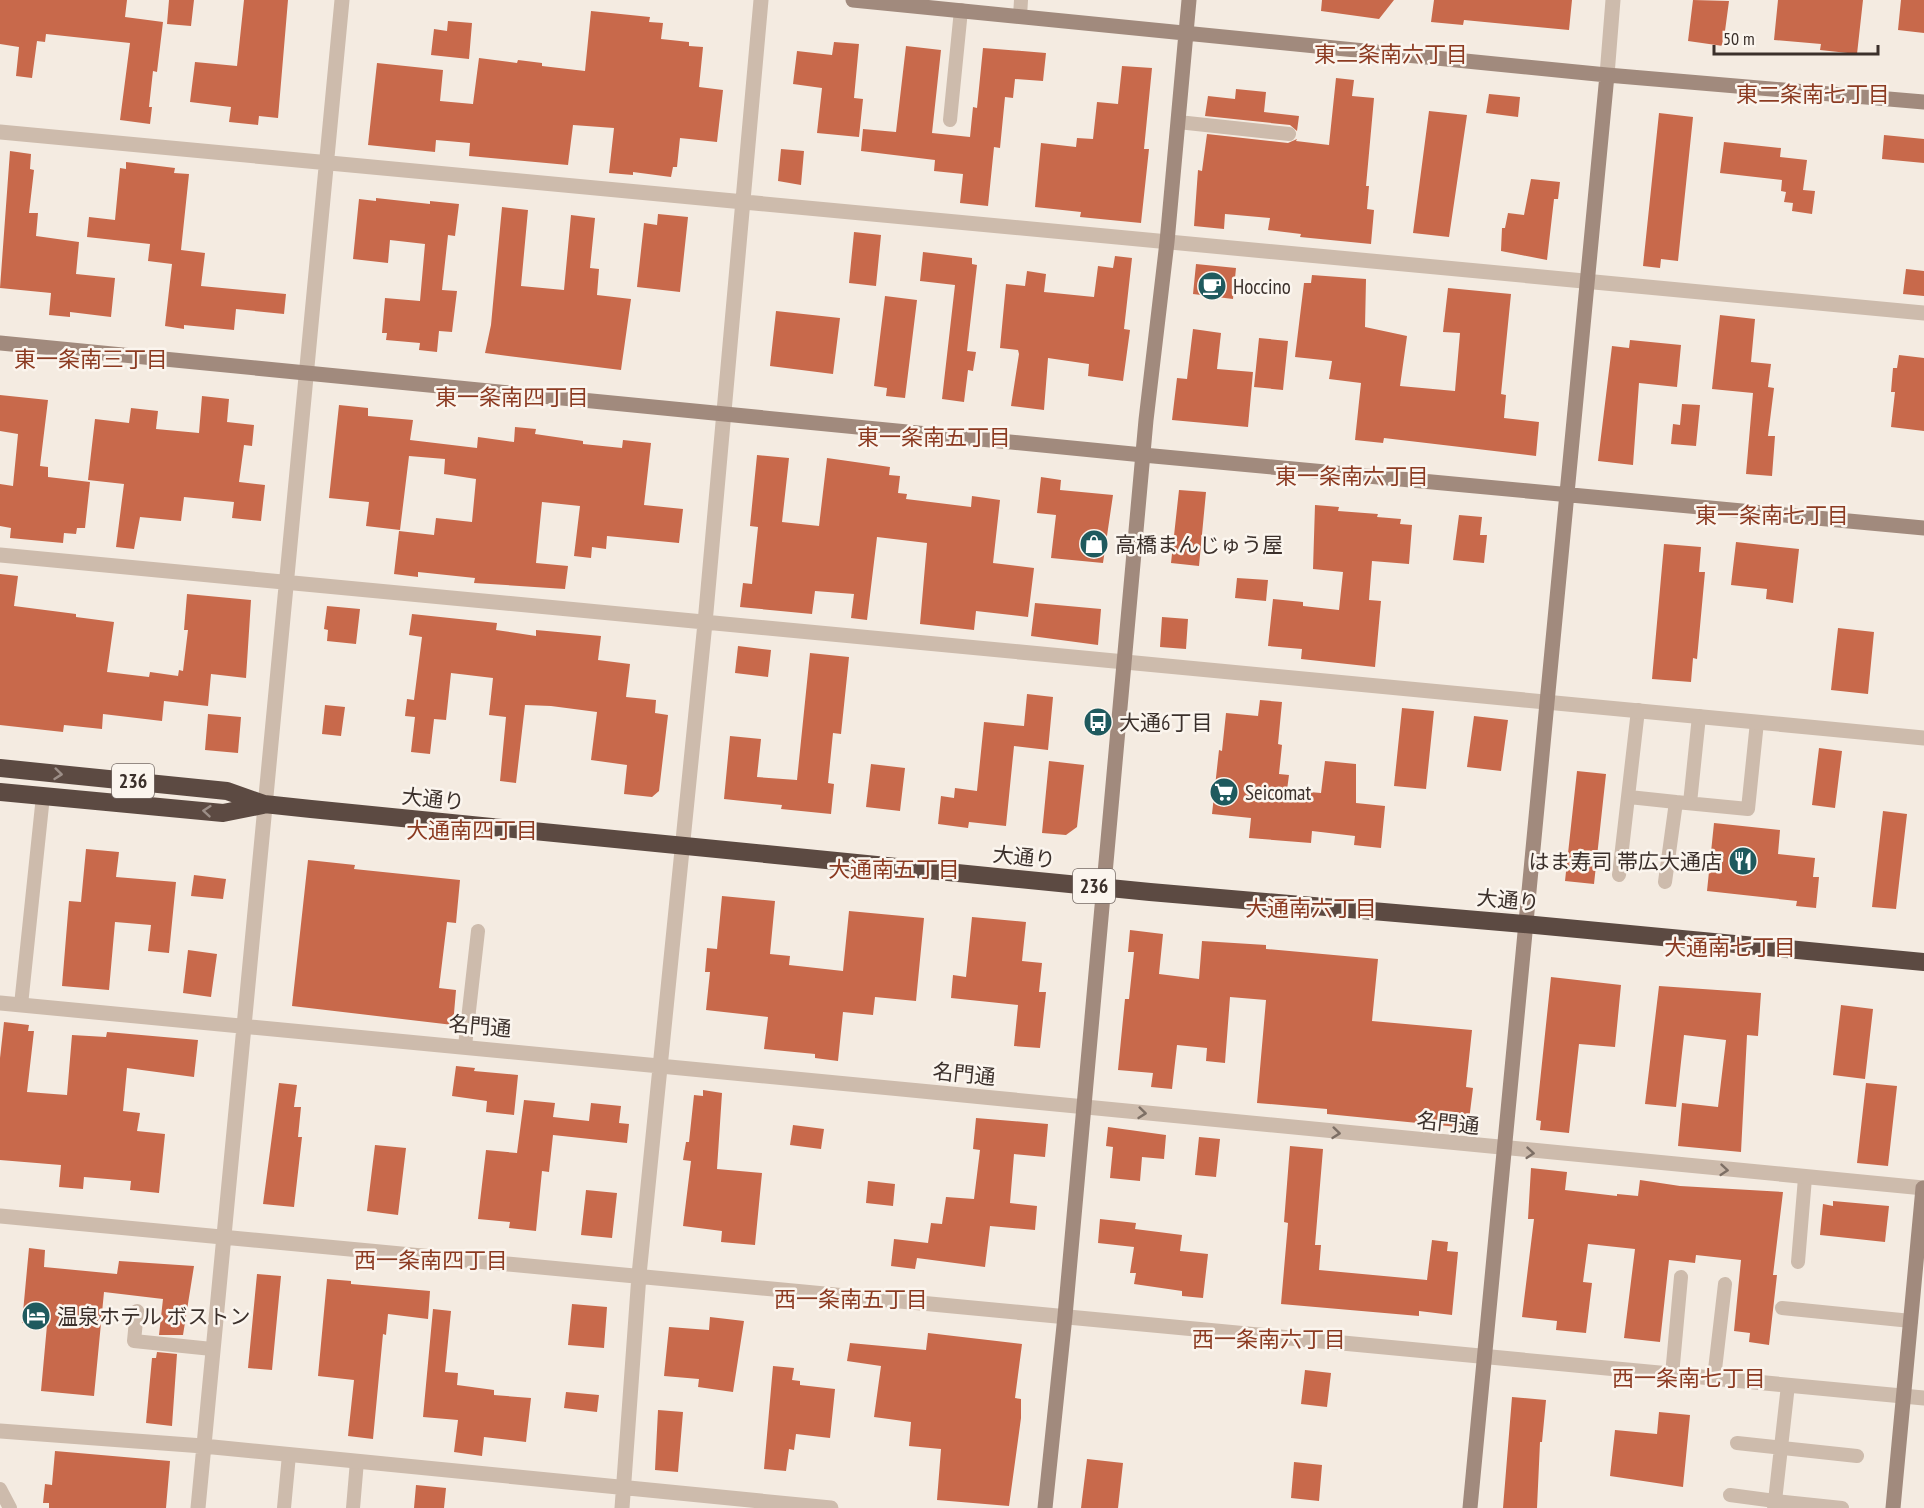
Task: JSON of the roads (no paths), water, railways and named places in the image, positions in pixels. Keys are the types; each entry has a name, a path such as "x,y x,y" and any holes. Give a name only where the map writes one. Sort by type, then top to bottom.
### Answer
{"highway":[{"name":"大通り","path":"0,768 227,791 264,804 1102,887 1524,924 1924,963"},
{"name":"大通り","path":"0,792 223,813 264,804"}],"street":[{"path":"198,1508 342,0"},
{"path":"622,1508 639,1275 705,623 761,0"},
{"path":"853,0 1606,75 1924,102"},
{"path":"1045,1508 1065,1316 1102,887 1143,455 1167,242 1189,0"},
{"path":"1470,1508 1613,0"},
{"path":"0,132 1924,313"},
{"path":"0,343 1143,455 1924,528"},
{"path":"0,555 1924,738"},
{"name":"名門通","path":"0,1003 662,1064 1503,1150 1805,1178 1924,1186"},
{"path":"1893,1508 1924,1186"},
{"path":"0,1216 223,1239 639,1275 1483,1358 1924,1398"},
{"path":"0,1431 203,1446 831,1508"}],"lane":[{"path":"1020,16 1021,0"},
{"path":"950,120 961,10"},
{"path":"1178,122 1289,134"},
{"path":"1620,875 1638,710"},
{"path":"1665,882 1699,716"},
{"path":"1629,796 1748,809 1757,722"},
{"path":"21,1005 43,796"},
{"path":"465,1046 478,931"},
{"path":"1797,1262 1805,1178"},
{"path":"1672,1375 1682,1277"},
{"path":"1714,1378 1725,1284"},
{"path":"1782,1308 1911,1321"},
{"path":"137,1311 134,1341 212,1349"},
{"path":"1775,1504 1788,1385"},
{"path":"1737,1443 1857,1456"},
{"path":"284,1508 290,1455"},
{"path":"353,1508 357,1461"},
{"path":"0,1489 10,1508"},
{"path":"1730,1495 1775,1504 1842,1508"}],"place":[{"name":"Hoccino","path":"1212,286"},
{"name":"高橋まんじゅう屋","path":"1094,544"},
{"name":"大通6丁目","path":"1098,722"},
{"name":"Seicomat","path":"1224,792"},
{"name":"はま寿司 帯広大通店","path":"1743,861"},
{"name":"温泉ホテル ボストン","path":"36,1316"}],"district":[{"name":"東二条南六丁目","path":"1391,54"},
{"name":"東二条南七丁目","path":"1813,94"},
{"name":"東一条南三丁目","path":"91,359"},
{"name":"東一条南四丁目","path":"512,397"},
{"name":"東一条南五丁目","path":"934,437"},
{"name":"東一条南六丁目","path":"1352,476"},
{"name":"東一条南七丁目","path":"1772,515"},
{"name":"大通南四丁目","path":"472,830"},
{"name":"大通南五丁目","path":"894,869"},
{"name":"大通南六丁目","path":"1311,908"},
{"name":"大通南七丁目","path":"1730,947"},
{"name":"西一条南四丁目","path":"431,1260"},
{"name":"西一条南五丁目","path":"851,1299"},
{"name":"西一条南六丁目","path":"1269,1339"},
{"name":"西一条南七丁目","path":"1689,1378"}]}
